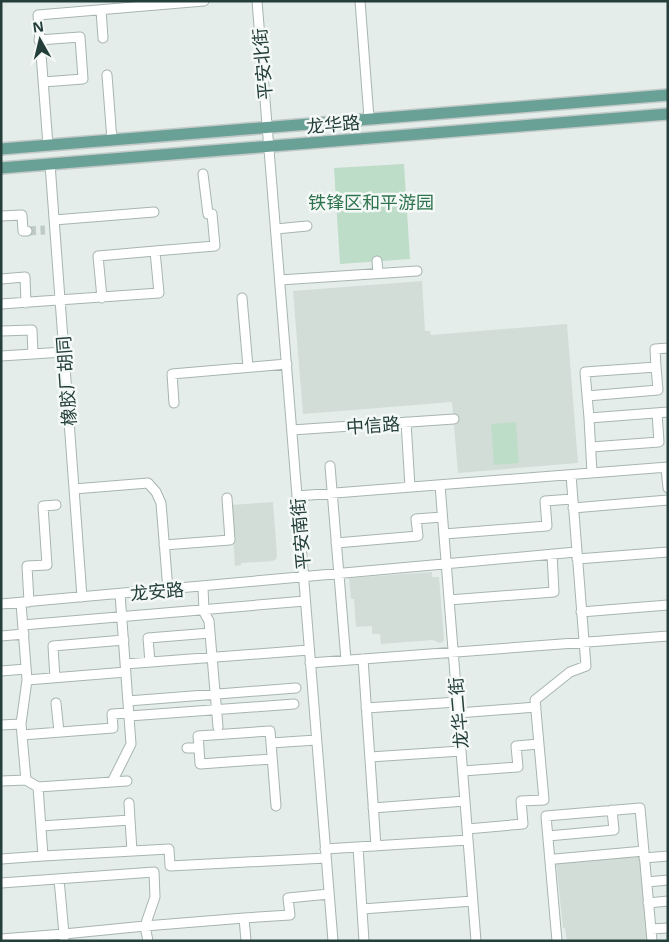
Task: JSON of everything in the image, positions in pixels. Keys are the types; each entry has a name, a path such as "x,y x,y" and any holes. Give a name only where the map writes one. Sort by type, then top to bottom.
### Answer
{"main road":[{"name":"龙华路","path":"1,149 668,94"},
{"name":"龙华路","path":"1,168 668,114"}],"street":[{"path":"48,145 38,15 204,1"},
{"name":"平安北街","path":"257,1 268,127"},
{"path":"360,1 369,118"},
{"path":"101,10 103,38"},
{"path":"39,40 80,36 83,79 43,82"},
{"path":"107,75 112,140"},
{"name":"平安南街","path":"268,127 297,496 308,577 306,601 309,650 332,941"},
{"name":"橡胶厂胡同","path":"50,164 82,597"},
{"path":"102,298 98,256 215,246 212,214 208,214 203,174"},
{"path":"45,230 55,225 154,212"},
{"path":"1,216 22,215 23,231 27,230"},
{"path":"276,228 307,226"},
{"path":"1,304 159,293 155,251"},
{"path":"377,261 378,273"},
{"path":"280,280 417,271"},
{"path":"1,279 25,277 26,303"},
{"path":"242,298 248,367"},
{"path":"1,332 32,330 33,354"},
{"path":"587,396 658,390 655,349 668,348"},
{"path":"1,356 64,352"},
{"path":"174,403 172,374 286,364"},
{"path":"592,473 585,372 656,367"},
{"path":"588,418 668,412"},
{"path":"591,447 659,442 657,413"},
{"name":"中信路","path":"292,430 454,419"},
{"path":"406,422 410,487"},
{"path":"330,466 346,660"},
{"path":"297,496 667,468 668,488"},
{"path":"467,829 523,824 522,801 544,800 535,700 570,672 586,666 571,475"},
{"path":"74,489 148,483 156,492 161,503 168,590"},
{"name":"龙华二街","path":"440,485 476,941"},
{"path":"164,545 230,540 227,498"},
{"path":"444,534 547,526 545,501 573,503 668,500"},
{"path":"26,780 22,724 27,680 23,630 27,566 47,565 43,506 56,505"},
{"path":"336,543 418,536 416,519 442,517"},
{"name":"龙安路","path":"1,604 552,554 577,556 668,552"},
{"path":"449,600 554,592 552,554"},
{"path":"203,586 204,610 209,621 218,727"},
{"path":"112,782 131,744 120,594"},
{"path":"1,636 23,630 122,617 306,601"},
{"path":"581,612 668,605"},
{"path":"150,662 148,638 210,634"},
{"path":"310,663 668,636"},
{"path":"56,678 53,646 124,640"},
{"path":"27,680 56,678 126,668 150,662 309,650"},
{"path":"363,659 376,846"},
{"path":"1,671 26,669"},
{"path":"128,701 296,688"},
{"path":"366,708 457,702"},
{"path":"56,703 59,732"},
{"path":"22,735 113,728 112,714 216,710 294,704"},
{"path":"458,713 536,707"},
{"path":"1,726 22,724"},
{"path":"272,759 200,764 198,736 270,731 276,806"},
{"path":"271,743 316,740"},
{"path":"463,771 518,767 516,746 539,744"},
{"path":"187,748 199,748"},
{"path":"370,757 461,751"},
{"path":"1,781 26,780 38,788 127,781"},
{"path":"38,788 42,856"},
{"path":"373,808 465,801"},
{"path":"129,803 132,851"},
{"path":"557,941 546,816 640,808 652,941"},
{"path":"548,836 614,830 612,810"},
{"path":"40,826 130,820"},
{"path":"1,859 169,849 170,866 326,854 358,847 468,840"},
{"path":"358,847 364,941"},
{"path":"555,859 644,855 668,856"},
{"path":"1,883 154,872 155,897 145,926 148,941"},
{"path":"59,879 64,937"},
{"path":"646,882 668,880"},
{"path":"1,938 64,937 145,926 290,914 288,898 329,894"},
{"path":"362,909 473,901"},
{"path":"648,903 668,901"},
{"path":"244,918 246,941"},
{"path":"651,930 668,928"}],"shaded area":[{"path":"422,281 425,331 430,331 431,335 567,324 578,463 458,473 452,402 303,414 293,291"},
{"path":"273,502 276,559 273,561 241,563 241,565 235,566 231,505"},
{"path":"432,572 432,577 439,577 443,642 440,643 433,640 381,644 380,634 372,634 372,626 356,627 354,599 351,599 349,578"},
{"path":"639,853 647,941 567,941 565,928 563,928 556,862"}],"green space":[{"name":"铁锋区和平游园","path":"404,164 410,259 340,264 334,168"},
{"path":"516,422 519,463 494,465 491,424"}],"tunnel":[{"path":"27,231 45,230"}]}
